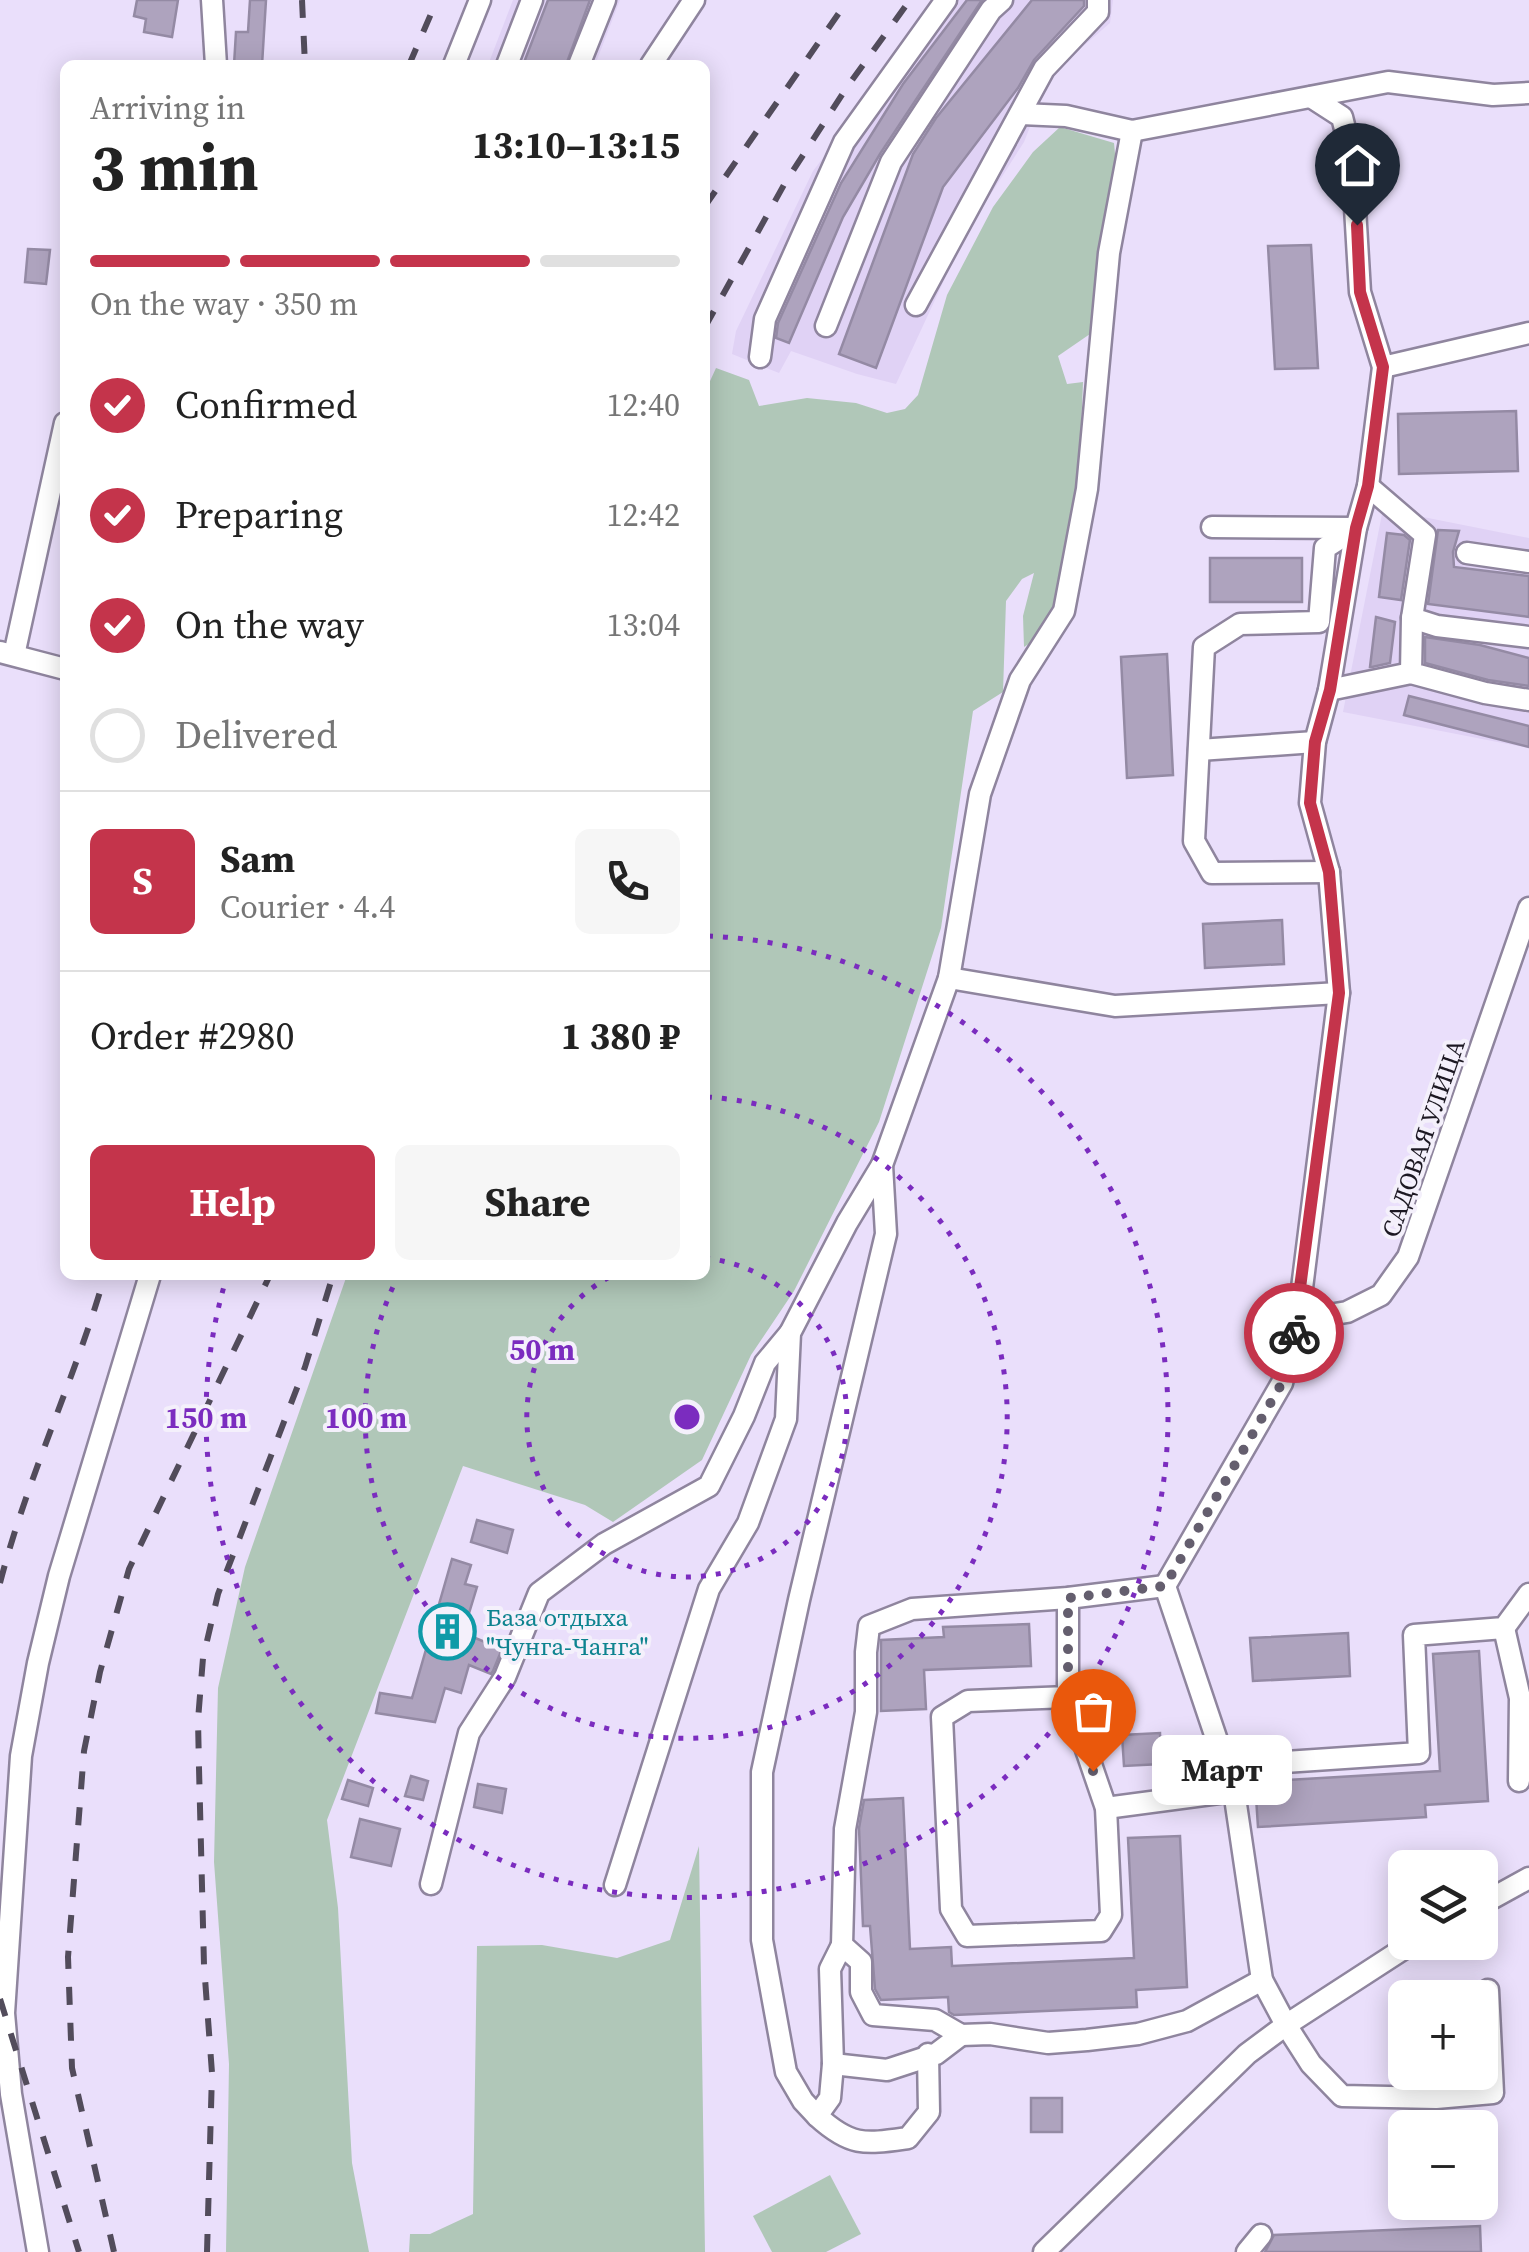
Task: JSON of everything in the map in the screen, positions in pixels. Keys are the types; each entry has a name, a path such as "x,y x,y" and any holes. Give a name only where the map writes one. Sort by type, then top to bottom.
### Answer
{"street":[{"path":"212,0 216,60"},
{"path":"456,60 480,0"},
{"path":"508,60 532,0"},
{"path":"581,60 605,0"},
{"path":"654,60 694,0"},
{"path":"760,357 766,318 844,142 946,0"},
{"path":"826,326 891,162 1002,0"},
{"path":"916,305 1044,69 1098,12 1098,0"},
{"path":"1022,114 1066,116 1132,131 1388,82 1493,95 1529,92"},
{"path":"1312,97 1342,117 1352,157 1360,292 1383,367 1368,486 1356,528 1330,690 1315,742 1310,803 1329,872 1339,993 1298,1320 1282,1383 1165,1586 1234,1791 1262,1980 1286,2025 1312,2064 1342,2096 1436,2098 1493,2094 1493,2090"},
{"path":"431,1884 469,1733 505,1677 539,1592 604,1544 709,1486 765,1363 790,1333 882,1165 949,978 980,794 1020,680 1064,611 1087,489 1109,253 1132,131"},
{"path":"1383,367 1529,334"},
{"path":"60,443 7,654 60,668"},
{"path":"1368,486 1425,535 1412,618 1411,674"},
{"path":"1212,527 1356,528"},
{"path":"1329,872 1212,873 1194,840 1204,647 1240,624 1319,622 1325,548 1356,528"},
{"path":"1467,554 1529,562"},
{"path":"1412,618 1437,626 1529,638"},
{"path":"1330,690 1411,674 1529,700"},
{"path":"1199,750 1315,742"},
{"name":"САДОВАЯ УЛИЦА","path":"1298,1320 1347,1312 1381,1295 1408,1257 1529,908"},
{"path":"949,978 1115,1006 1339,993"},
{"path":"882,1165 886,1234 762,1772 762,1940 786,2072 804,2101 835,2133 862,2145 908,2138 929,2112 928,2054"},
{"path":"38,2252 13,2112 4,2013 22,1756 38,1663 56,1591 149,1280"},
{"path":"615,1885 708,1589 748,1524 786,1419 790,1333"},
{"path":"817,2116 830,2098 830,1969 842,1946 844,1829 866,1712 870,1626 912,1608 1068,1598 1165,1586"},
{"path":"1226,1766 1419,1753 1414,1635 1504,1628 1529,1594"},
{"path":"1068,1598 1068,1697 1106,1808 1111,1915 1100,1931 968,1936 951,1909 942,1716 968,1701 1068,1697"},
{"path":"1504,1628 1525,1698 1519,1781"},
{"path":"1106,1808 1234,1791"},
{"path":"1498,1895 1529,1878"},
{"path":"842,1946 861,1962 861,1992 873,2014 935,2020 961,2035 990,2034 1048,2043 1138,2034 1187,2022 1262,1980"},
{"path":"1044,2252 1248,2054 1388,1959"},
{"path":"833,2064 886,2070 936,2054 961,2035"},
{"path":"1247,2252 1261,2234"}],"shaded area":[{"path":"513,0 620,0 597,60 490,60"},
{"path":"944,0 1113,0 1110,23 1051,74 1024,142 966,233 896,384 791,351 779,373 732,354 736,331 813,171"},
{"path":"1383,509 1529,538 1529,748 1343,712"}],"green space":[{"path":"1060,127 1114,143 1117,174 1090,334 1058,356 1067,384 1083,382 1072,526 1054,603 1041,631 1024,647 1023,616 1034,573 1022,579 1006,601 1003,692 973,711 941,928 879,1122 794,1291 751,1355 702,1460 613,1522 585,1505 463,1466 327,1820 338,1908 352,2163 369,2252 226,2252 229,2064 214,1862 218,1688 245,1567 345,1280 710,1280 710,381 716,368 749,380 759,406 807,398 856,403 887,413 905,409 918,395 947,295 993,207 1033,152"},
{"path":"699,1846 705,2252 409,2252 410,2234 430,2234 473,2214 477,1946 542,1945 617,1958 670,1940"},
{"path":"830,2175 861,2234 826,2252 772,2252 753,2216"}],"building":[{"path":"137,0 178,0 172,37 144,32 146,19 134,16"},
{"path":"250,0 266,0 262,60 234,60 236,32 248,32"},
{"path":"548,0 590,0 568,60 525,60"},
{"path":"967,0 982,0 843,217 789,343 776,338 778,323 841,183 903,84"},
{"path":"1032,0 1084,0 1084,6 1034,60 1018,88 943,187 876,368 839,354 913,154 936,118"},
{"path":"1311,245 1318,368 1275,369 1268,246"},
{"path":"28,249 50,250 46,284 25,282"},
{"path":"1516,411 1518,471 1399,474 1398,414"},
{"path":"1438,530 1459,531 1453,552 1454,567 1529,576 1529,617 1428,604"},
{"path":"1387,533 1404,535 1410,540 1401,600 1379,597"},
{"path":"1210,558 1302,558 1302,602 1210,602"},
{"path":"1376,617 1395,622 1390,663 1370,667"},
{"path":"1425,637 1480,645 1529,658 1529,686 1425,663"},
{"path":"1167,654 1173,775 1127,778 1121,657"},
{"path":"1409,696 1529,726 1529,747 1404,715"},
{"path":"1282,920 1284,964 1205,968 1203,924"},
{"path":"477,1520 513,1530 507,1553 471,1542"},
{"path":"452,1559 471,1565 465,1584 477,1587 463,1633 502,1649 493,1671 491,1674 469,1665 461,1693 445,1688 435,1722 376,1713 380,1693 412,1698"},
{"path":"1029,1624 1031,1666 924,1670 926,1709 881,1711 881,1640 944,1637 943,1627"},
{"path":"1348,1633 1350,1676 1253,1681 1250,1638"},
{"path":"1479,1651 1488,1801 1425,1805 1426,1817 1258,1827 1255,1782 1440,1771 1433,1654"},
{"path":"1160,1733 1161,1764 1124,1766 1122,1735"},
{"path":"411,1776 428,1781 423,1800 405,1796"},
{"path":"348,1780 373,1788 368,1806 342,1799"},
{"path":"478,1784 506,1789 502,1813 474,1807"},
{"path":"903,1798 910,1949 951,1947 952,1966 1134,1958 1128,1838 1180,1836 1187,1987 1136,1990 1137,2007 954,2015 949,2012 948,1997 881,2000 875,1989 870,1926 863,1926 859,1828 864,1800"},
{"path":"360,1819 400,1829 391,1866 351,1857"},
{"path":"1031,2098 1062,2098 1062,2132 1031,2132"},
{"path":"1480,2226 1481,2252 1265,2252 1274,2235"}],"railway":[{"path":"302,0 305,60"},
{"path":"411,60 437,0"},
{"path":"710,199 848,0"},
{"path":"710,318 785,183 910,0"},
{"path":"0,1583 103,1280"},
{"path":"114,2252 72,2068 68,1957 84,1751 100,1672 129,1569 268,1280"},
{"path":"207,2252 212,2073 204,1965 199,1768 203,1658 218,1594 305,1367 331,1280"},
{"path":"0,1999 79,2252"}],"way so far":[{"path":"1093,1771 1068,1697 1068,1598 1165,1586 1282,1383 1294,1333"}],"place":[{"name":"База отдыха \"Чунга-Чанга\"","path":"447,1631"},
{"name":"Март","path":"1093,1771"}],"route":[{"path":"1294,1333 1339,993 1329,872 1310,803 1315,742 1330,690 1356,528 1368,486 1383,367 1360,292 1357,225"}]}
